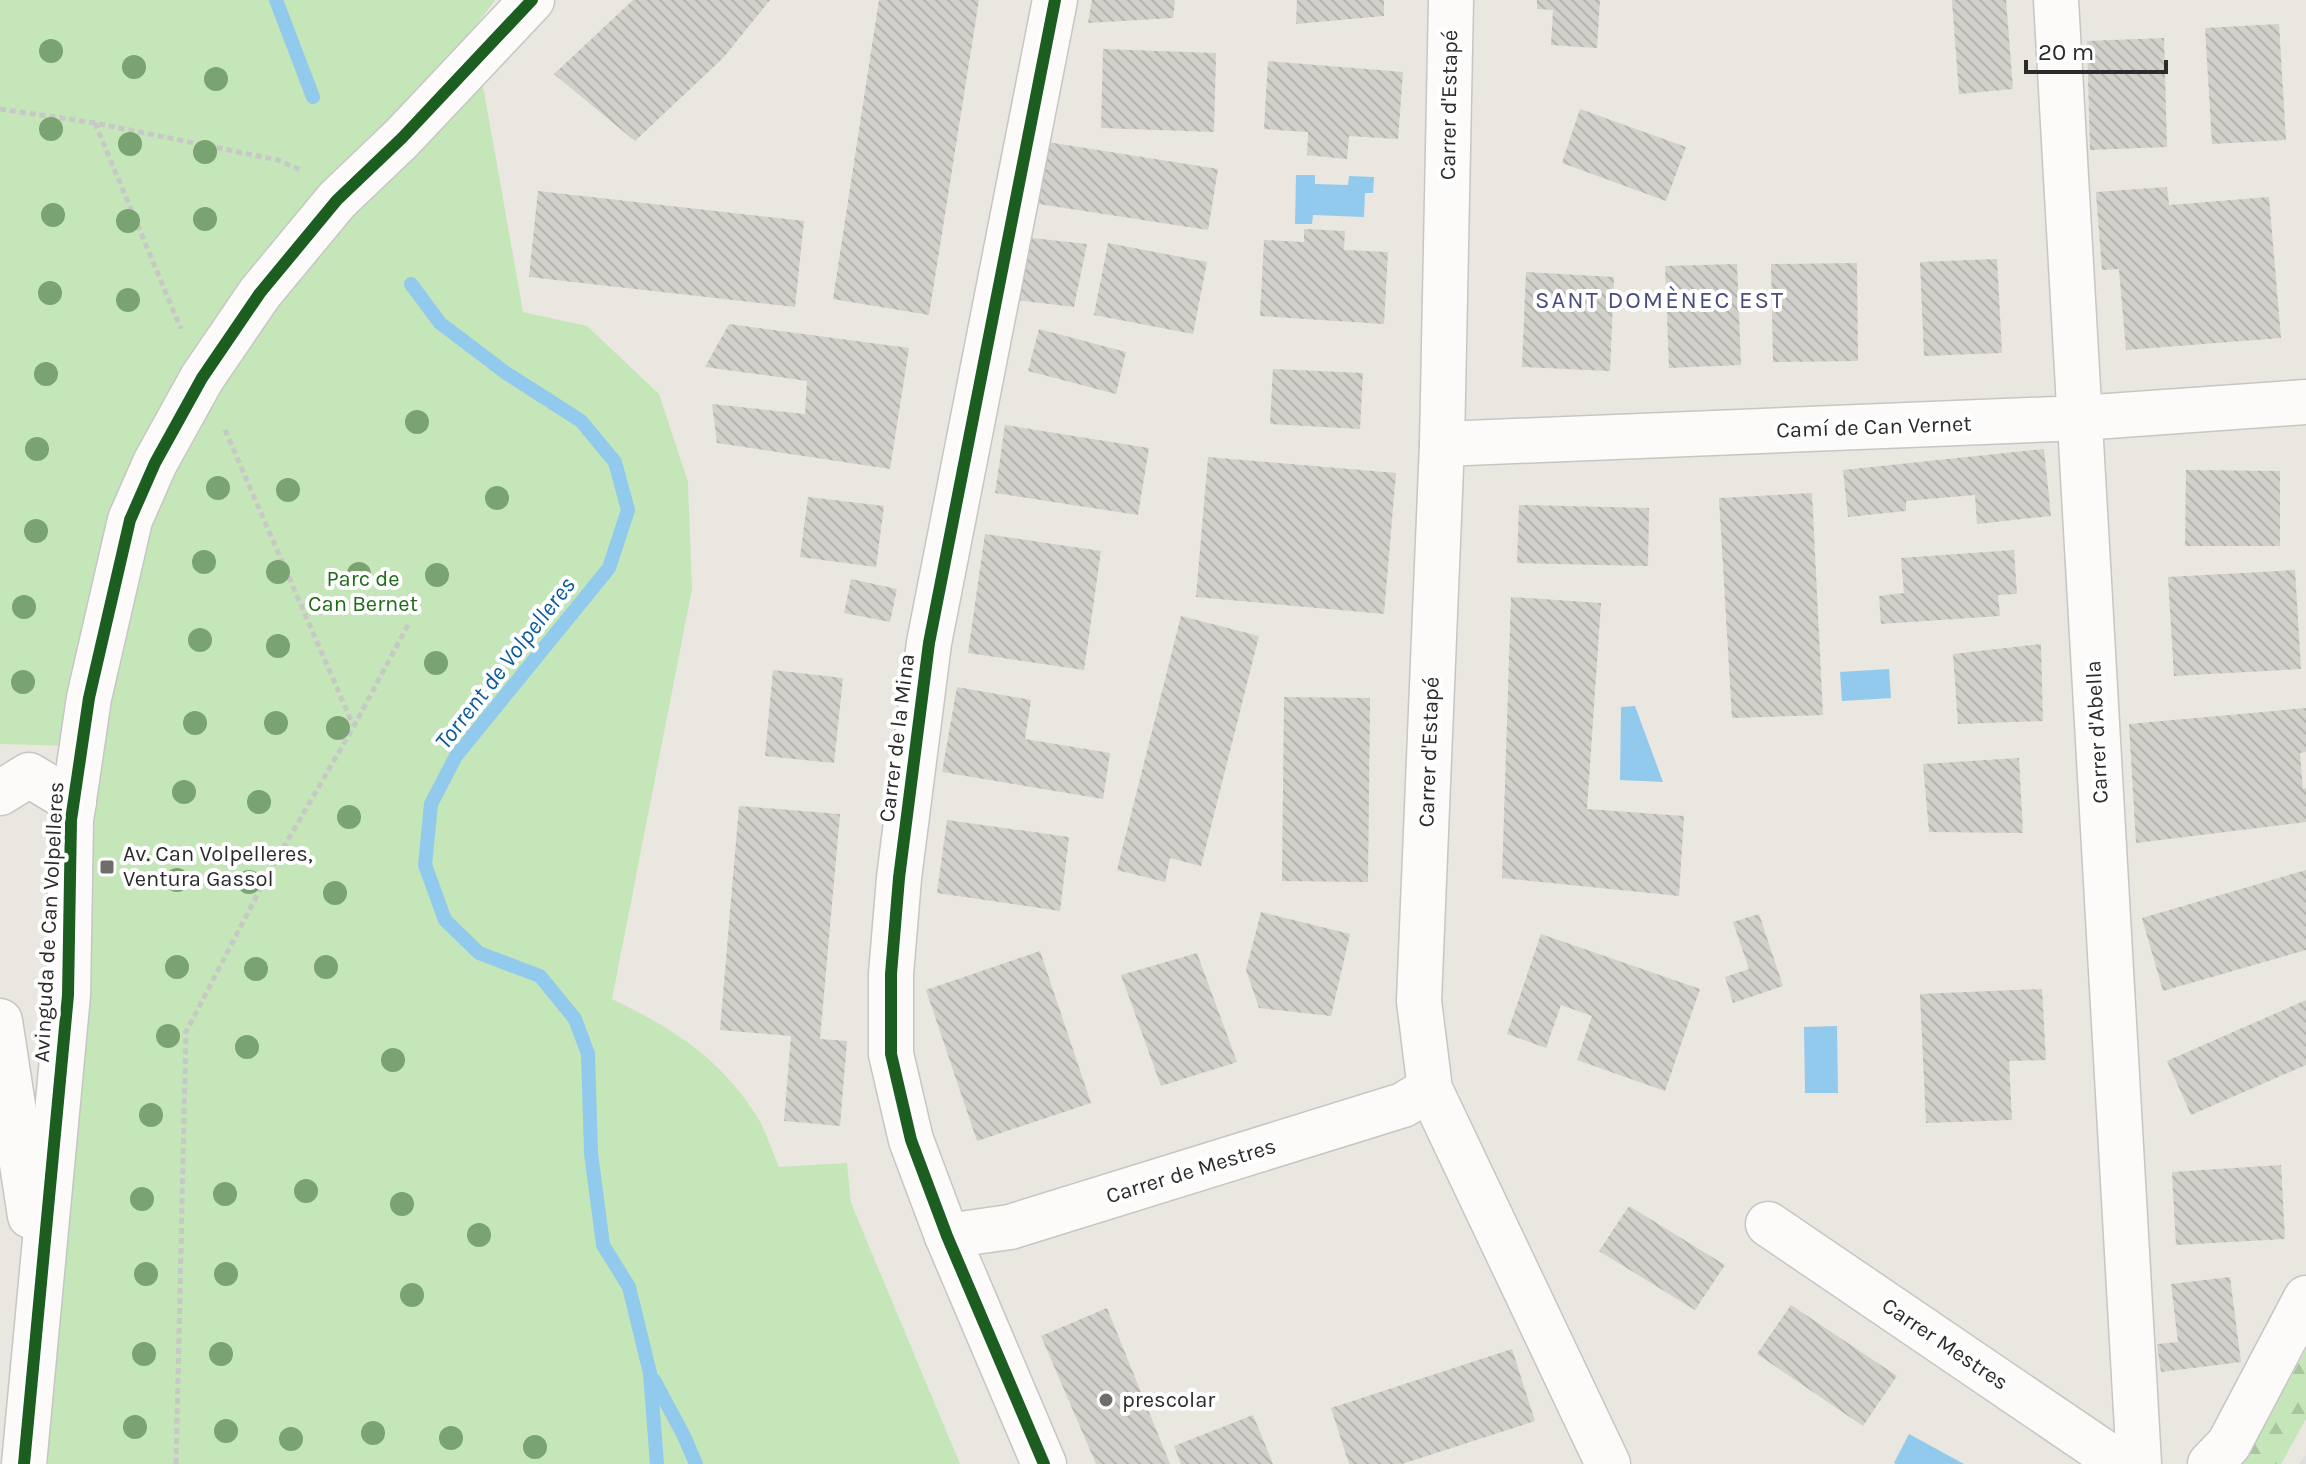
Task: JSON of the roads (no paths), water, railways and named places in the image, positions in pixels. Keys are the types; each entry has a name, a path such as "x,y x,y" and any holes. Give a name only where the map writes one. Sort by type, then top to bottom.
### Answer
{"street":[{"name":"Avinguda de Can Volpelleres","path":"24,1464 14,1404 40,1280 68,995 71,820 89,698 130,520 155,463 202,378 260,293 337,200 402,138 532,0"},
{"name":"Carrer de la Mina","path":"1044,1464 947,1236 911,1140 891,1054 891,974 899,878 929,643 1055,0"},
{"name":"Carrer d'Estapé","path":"1451,0 1442,444 1419,1001 1430,1089 1608,1464"},
{"name":"Carrer d'Abella","path":"2056,0 2139,1464"},
{"name":"Camí de Can Vernet","path":"1442,444 2080,418 2306,402"},
{"path":"0,793 29,775 74,802"},
{"path":"0,992 31,1011 68,995"},
{"path":"0,1021 40,1280"},
{"name":"Carrer de Mestres","path":"947,1236 1010,1227 1403,1105 1430,1089"},
{"name":"Carrer Mestres","path":"1768,1224 2121,1464"},
{"path":"2210,1464 2229,1444 2306,1298"}],"water":[{"path":"1296,175 1315,175 1315,184 1348,185 1349,176 1374,177 1373,193 1365,193 1364,217 1313,215 1312,224 1295,224"},
{"path":"1889,669 1891,698 1842,701 1840,672"},
{"path":"1635,706 1663,782 1620,780 1621,707"},
{"path":"1837,1026 1838,1093 1805,1093 1804,1027"},
{"path":"1909,1434 1964,1464 1894,1463"}],"waterway":[{"name":"Torrent de Volpelleres","path":"276,0 313,97"},
{"name":"Torrent de Volpelleres","path":"411,284 440,323 506,373 581,421 615,462 628,510 609,568 456,756 431,804 425,865 445,920 479,953 540,976 575,1019 588,1054 591,1153 603,1245 629,1287 650,1373 657,1464"},
{"name":"Torrent de Volpelleres","path":"654,1380 696,1464"}],"railway":[{"path":"2303,1464 2306,1459"}],"place":[{"name":"Av. Can Volpelleres, Ventura Gassol","path":"107,867"},
{"name":"prescolar","path":"1106,1400"}],"district":[{"name":"SANT DOMÈNEC EST","path":"1660,300"}],"park label":[{"name":"Parc de Can Bernet","path":"363,592"}]}
